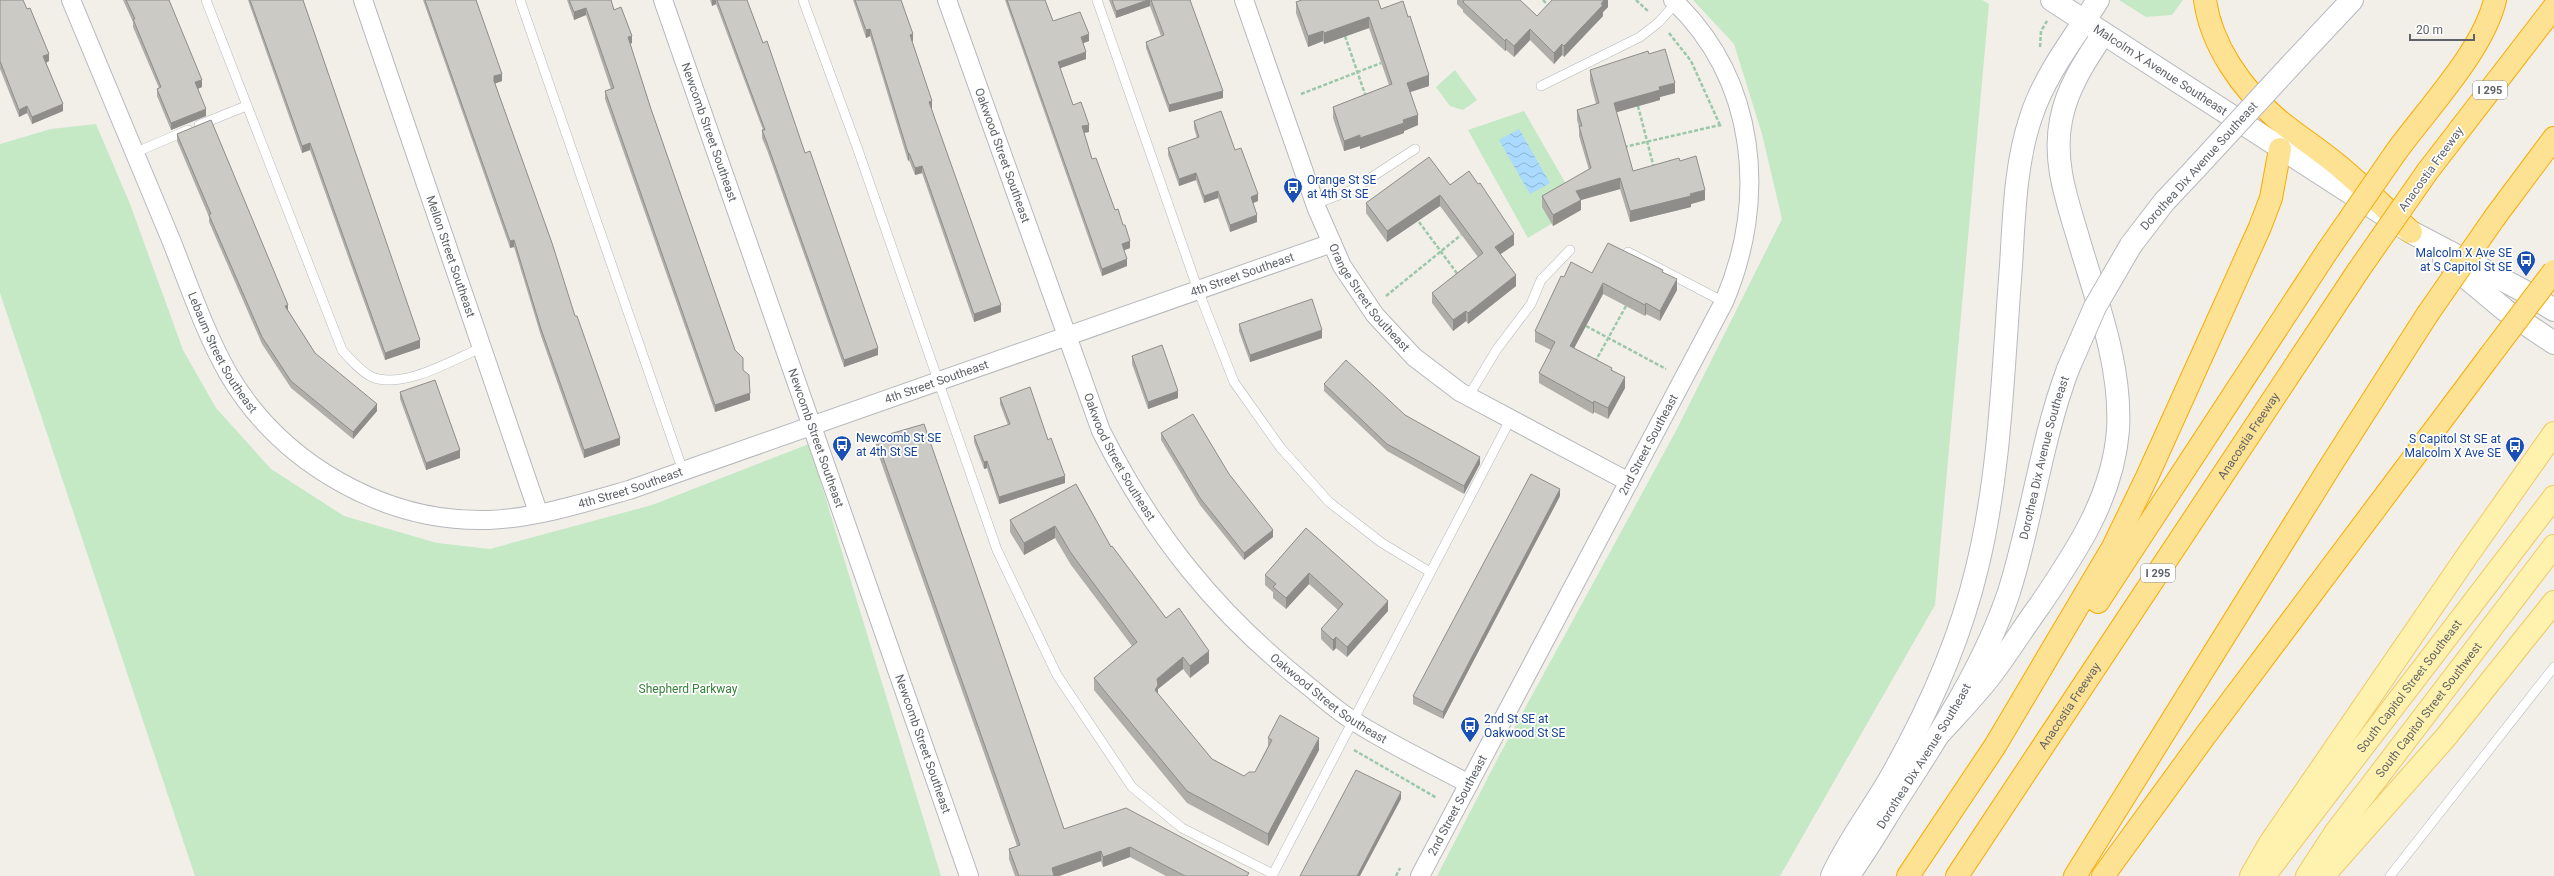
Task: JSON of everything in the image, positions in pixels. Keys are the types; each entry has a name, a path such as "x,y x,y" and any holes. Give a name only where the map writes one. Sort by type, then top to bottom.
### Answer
{"highway":[{"path":"2205,0 2211,22 2225,54 2252,94 2276,117 2338,165 2411,232"},
{"path":"1995,746 2041,688 2328,250 2396,152 2473,49 2488,22 2495,0"},
{"name":"Anacostia Freeway","path":"1957,876 2358,271 2426,172 2554,7"},
{"path":"2075,876 2331,465 2427,315 2495,217 2554,138"},
{"path":"1908,876 1995,746 2096,578 2148,477 2262,222 2271,198 2280,149"},
{"path":"2103,876 2200,742 2554,271"}],"main road":[{"name":"Malcolm X Avenue Southeast","path":"2052,0 2280,149 2411,232 2522,290 2554,310"},
{"path":"1832,876 1888,783 1917,727 1946,663 1971,591 1983,544 1992,487 2016,199 2025,138 2042,89 2098,0"},
{"name":"Dorothea Dix Avenue Southeast","path":"1848,876 1940,733 1974,673 2008,594 2029,518 2055,407 2068,369 2095,308 2131,245 2164,202 2352,0"},
{"path":"1940,733 1991,675 2064,569 2094,517 2112,467 2118,431 2115,376 2105,330 2064,190 2059,155 2061,121 2068,94 2078,72 2103,34"},
{"name":"Malcolm X Avenue Southeast","path":"2411,232 2505,310 2554,343"},
{"path":"2251,876 2270,843 2467,556 2554,433"},
{"name":"South Capitol Street Southeast","path":"2264,876 2554,497"},
{"name":"South Capitol Street Southwest","path":"2307,876 2335,833 2554,546"},
{"path":"2323,876 2446,737 2554,602"}],"street":[{"name":"Lebaum Street Southeast","path":"71,0 134,153 224,364 247,401 267,426 290,448 341,483 382,501 425,514 457,519 490,520 538,512"},
{"name":"Mellon Street Southeast","path":"363,0 483,347 538,512"},
{"name":"Newcomb Street Southeast","path":"663,0 969,876"},
{"name":"Oakwood Street Southeast","path":"947,0 1065,336 1101,431 1134,495 1161,534 1204,587 1244,630 1286,669 1352,720 1469,784"},
{"name":"Orange Street Southeast","path":"1244,0 1315,204 1352,284 1387,330 1428,370 1468,397 1629,482"},
{"name":"2nd Street Southeast","path":"1420,876 1724,302 1735,273 1746,229 1750,191 1749,153 1738,104 1724,72 1698,29 1674,1"},
{"name":"4th Street Southeast","path":"538,512 605,497 683,471 938,380 1332,243"}],"lane":[{"path":"206,0 342,350 355,365 372,376 390,380 417,376 483,347"},
{"path":"520,0 683,471"},
{"path":"803,0 997,550 1057,674 1132,787 1182,828 1273,875 1340,742 1510,420"},
{"path":"1097,0 1198,290 1234,382 1280,447 1329,502 1382,543 1430,572"},
{"path":"1541,86 1640,38 1659,22 1674,1"},
{"path":"134,153 246,106"},
{"path":"1315,204 1352,190 1415,149"},
{"path":"1468,397 1497,349 1531,304 1541,280 1570,250"},
{"path":"1628,252 1724,302"},
{"path":"2390,876 2554,667"}],"path":[{"path":"1544,0 1555,11"},
{"path":"1636,0 1659,22 1691,61 1722,132"},
{"path":"2040,50 2041,32"},
{"path":"1345,36 1368,103"},
{"path":"1301,94 1357,71 1381,63"},
{"path":"1638,106 1655,172"},
{"path":"1624,148 1647,141 1720,125"},
{"path":"1419,222 1462,279"},
{"path":"1385,296 1440,250 1461,235"},
{"path":"1592,368 1626,306"},
{"path":"1586,326 1667,369 1670,363"},
{"path":"1340,742 1438,797 1434,804"},
{"path":"1396,876 1403,863"}],"green space":[{"path":"1693,0 1982,0 1989,4 1935,605 1780,876 1437,876 1499,756 1677,429 1782,219 1762,134 1734,44"},
{"path":"2119,0 2183,0 2172,15 2146,17"},
{"path":"1455,70 1477,100 1463,110 1450,106 1436,87"},
{"path":"1524,111 1570,191 1551,224 1528,238 1468,130"},
{"name":"Shepherd Parkway","path":"96,124 130,204 183,350 216,408 271,469 344,516 437,543 490,549 652,505 809,444 941,876 195,876 0,293 0,144 51,129"}],"water":[{"path":"1519,129 1550,183 1530,194 1499,140"}],"building":[{"path":"0,0 23,0 27,9 30,8 49,54 43,56 63,104 32,117 27,106 19,110 0,61"},
{"path":"126,0 169,0 202,80 195,82 206,109 171,123 157,89 161,87 133,19 135,19"},
{"path":"250,0 303,0 420,340 385,353 310,143 302,146"},
{"path":"425,0 476,0 502,74 494,76 494,81 552,243 575,316 577,316 620,438 584,450 541,329 514,240 510,241"},
{"path":"569,0 611,0 614,10 621,7 632,36 628,37 651,109 735,350 743,358 743,370 749,375 750,393 715,405 605,91 614,88 586,8 574,12"},
{"path":"717,0 747,0 763,43 767,41 805,153 810,151 878,348 844,360 762,130 765,130"},
{"path":"855,0 901,0 913,34 910,35 932,101 929,102 1001,305 974,314 922,166 915,168 908,153 870,29 866,30"},
{"path":"1007,0 1045,0 1053,21 1080,12 1089,34 1081,37 1086,52 1058,62 1073,105 1081,102 1089,125 1082,126 1092,159 1096,158 1115,210 1118,209 1123,225 1125,225 1130,241 1122,244 1127,259 1102,269"},
{"path":"1112,0 1148,0 1116,11"},
{"path":"1151,0 1190,0 1223,91 1169,105 1146,42 1164,35"},
{"path":"1302,0 1378,0 1381,9 1403,1 1408,17 1410,16 1429,75 1407,83 1418,115 1403,120 1404,123 1360,138 1360,135 1344,141 1333,107 1392,84 1369,17 1324,33 1323,31 1308,36 1296,2"},
{"path":"1464,0 1520,0 1537,16 1552,0 1604,0 1601,4 1603,5 1564,46 1562,44 1554,53 1530,29 1514,46 1506,39 1505,41 1463,2"},
{"path":"1665,49 1675,83 1659,87 1660,90 1614,103 1633,171 1679,158 1680,161 1696,156 1705,190 1690,194 1691,196 1630,211 1620,178 1576,191 1581,200 1553,215 1542,196 1591,168 1579,126 1582,126 1577,110 1599,103 1590,70 1648,51 1649,54"},
{"path":"1221,111 1235,150 1241,148 1258,194 1251,197 1257,215 1230,225 1218,191 1204,196 1196,173 1179,179 1168,148 1199,137 1194,121"},
{"path":"211,120 288,305 285,306 315,353 377,404 353,432 291,381 262,337 209,215 211,214 177,134"},
{"path":"1429,157 1450,185 1469,171 1478,184 1480,183 1514,234 1495,247 1516,275 1468,313 1466,311 1453,320 1432,293 1483,253 1440,195 1387,231 1366,203"},
{"path":"1608,243 1663,270 1662,272 1677,279 1660,311 1646,303 1645,305 1603,283 1570,346 1612,368 1611,370 1625,377 1608,408 1594,401 1593,403 1539,373 1555,342 1535,331 1561,276 1564,277 1571,262 1592,273"},
{"path":"1312,299 1322,330 1250,355 1239,324"},
{"path":"1162,345 1178,391 1148,402 1132,356"},
{"path":"1346,360 1405,415 1480,457 1464,486 1387,444 1324,384"},
{"path":"435,380 460,450 426,463 400,392"},
{"path":"1030,387 1048,440 1051,438 1065,476 999,497 987,461 984,462 974,436 1010,424 1000,398"},
{"path":"1193,414 1229,474 1273,530 1244,553 1200,498 1161,433"},
{"path":"924,424 1064,829 1126,808 1249,873 1247,876 1185,876 1130,847 1103,857 1101,851 1052,868 1054,876 1019,876 1009,849 1020,845 876,438"},
{"path":"1531,474 1560,489 1443,712 1413,696"},
{"path":"1076,484 1111,547 1112,546 1166,618 1179,608 1209,651 1190,666 1183,657 1157,679 1158,685 1155,690 1212,759 1244,776 1249,772 1255,772 1272,740 1268,738 1280,715 1319,738 1268,834 1187,791 1094,678 1137,642 1071,553 1055,526 1024,543 1010,520"},
{"path":"1306,528 1388,601 1347,647 1336,637 1333,640 1321,629 1343,604 1309,573 1286,598 1273,587 1276,584 1265,575"},
{"path":"1356,770 1401,792 1357,876 1300,876"}],"place":[{"name":"Orange St SE at 4th St SE","path":"1293,204"},
{"name":"Malcolm X Ave SE at S Capitol St SE","path":"2526,277"},
{"name":"Newcomb St SE at 4th St SE","path":"842,462"},
{"name":"S Capitol St SE at Malcolm X Ave SE","path":"2515,463"},
{"name":"2nd St SE at Oakwood St SE","path":"1470,743"}]}
